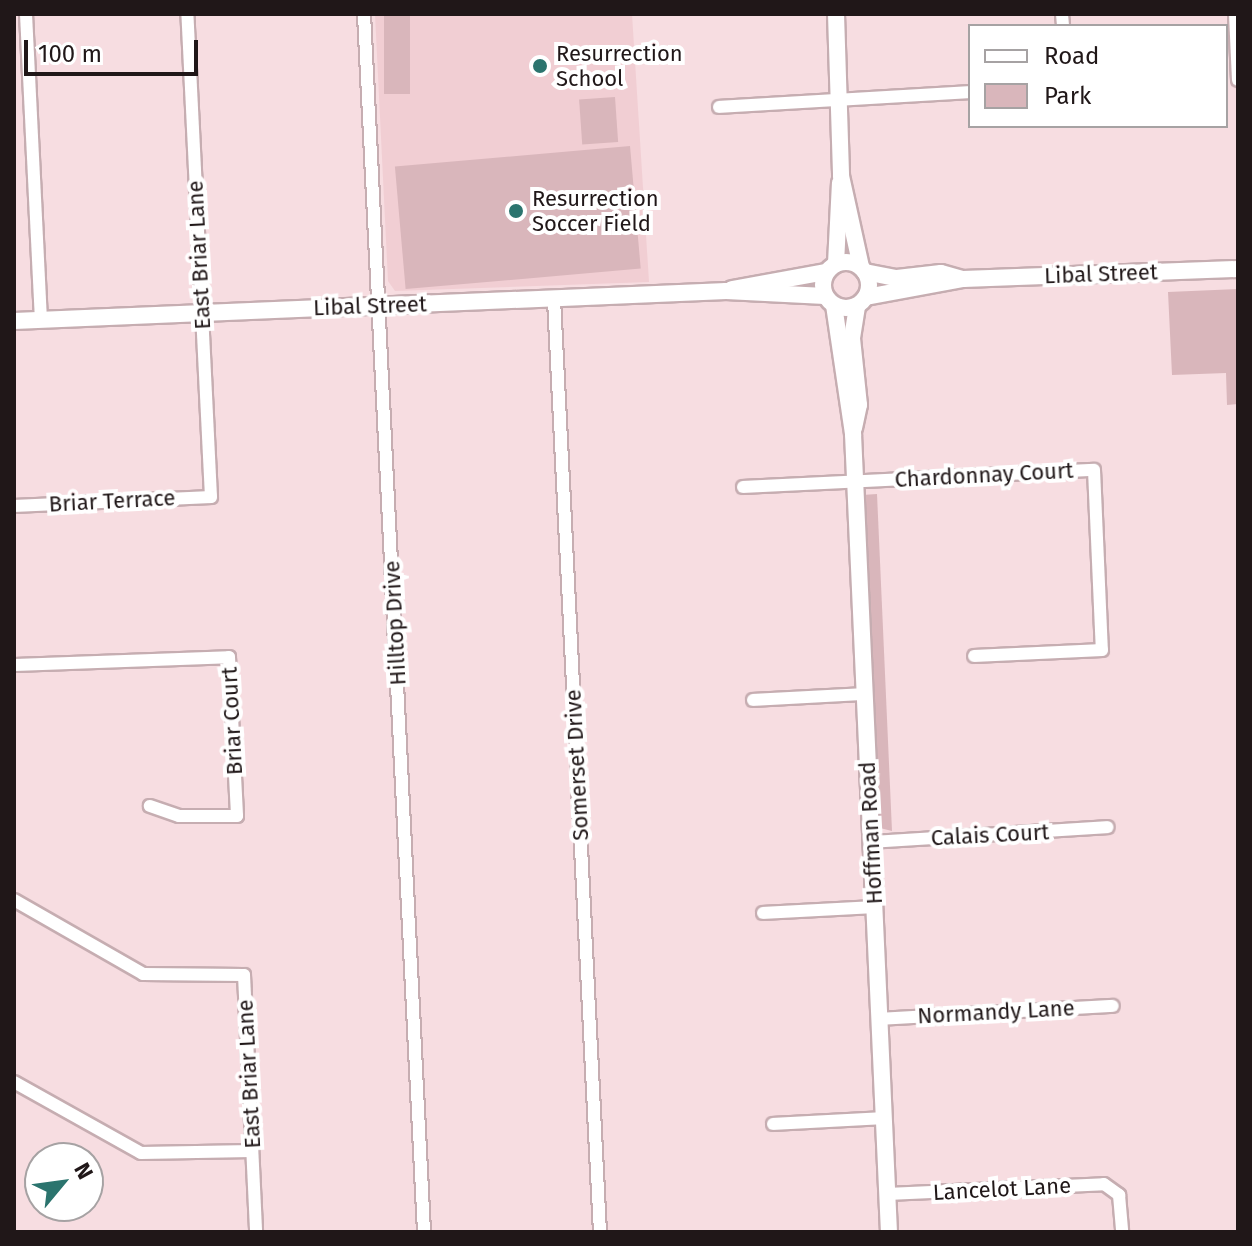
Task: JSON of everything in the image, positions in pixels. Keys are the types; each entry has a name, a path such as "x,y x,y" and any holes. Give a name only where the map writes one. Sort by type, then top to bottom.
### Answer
{"street":[{"path":"26,14 41,320"},
{"name":"East Briar Lane","path":"187,14 211,497"},
{"name":"Hilltop Drive","path":"364,14 424,1232"},
{"path":"836,14 841,176 863,269"},
{"path":"1235,14 1238,80"},
{"path":"719,107 968,92"},
{"path":"831,268 840,243 836,201 841,176"},
{"name":"Libal Street","path":"726,291 831,268 863,269 897,278 941,273 963,279"},
{"name":"Hoffman Road","path":"831,268 830,300 853,434 889,1232"},
{"name":"Hoffman Road","path":"853,434 859,405 852,338 862,301 863,269"},
{"name":"Libal Street","path":"14,321 726,291 862,301 963,279 1238,269"},
{"name":"Somerset Drive","path":"554,299 600,1232"},
{"name":"Chardonnay Court","path":"855,481 1094,470 1102,650 974,656"},
{"path":"743,487 855,481"},
{"name":"Briar Terrace","path":"14,506 211,497"},
{"name":"Briar Court","path":"14,665 229,657 237,816 179,816 150,806"},
{"path":"753,700 865,694"},
{"name":"Calais Court","path":"871,842 1108,827"},
{"name":"East Briar Lane","path":"14,900 150,977 244,975 256,1232"},
{"path":"763,913 874,907"},
{"name":"Normandy Lane","path":"879,1019 1113,1006"},
{"path":"14,1082 141,1153 252,1151"},
{"path":"773,1124 884,1118"},
{"name":"Lancelot Lane","path":"887,1194 1104,1184 1115,1189 1122,1232"}],"shaded area":[{"path":"375,14 632,14 649,282 395,291 388,281"}],"green space":[{"path":"384,14 410,14 410,94 384,94"},
{"path":"615,97 618,142 582,144 579,100"},
{"name":"Resurrection Soccer Field","path":"630,146 641,269 406,289 395,167"},
{"path":"1238,289 1238,404 1227,405 1226,373 1172,375 1168,292"},
{"path":"877,494 892,831 880,828 862,495"}],"place":[{"name":"Resurrection School","path":"540,66"},
{"name":"Resurrection Soccer Field","path":"516,211"}]}
